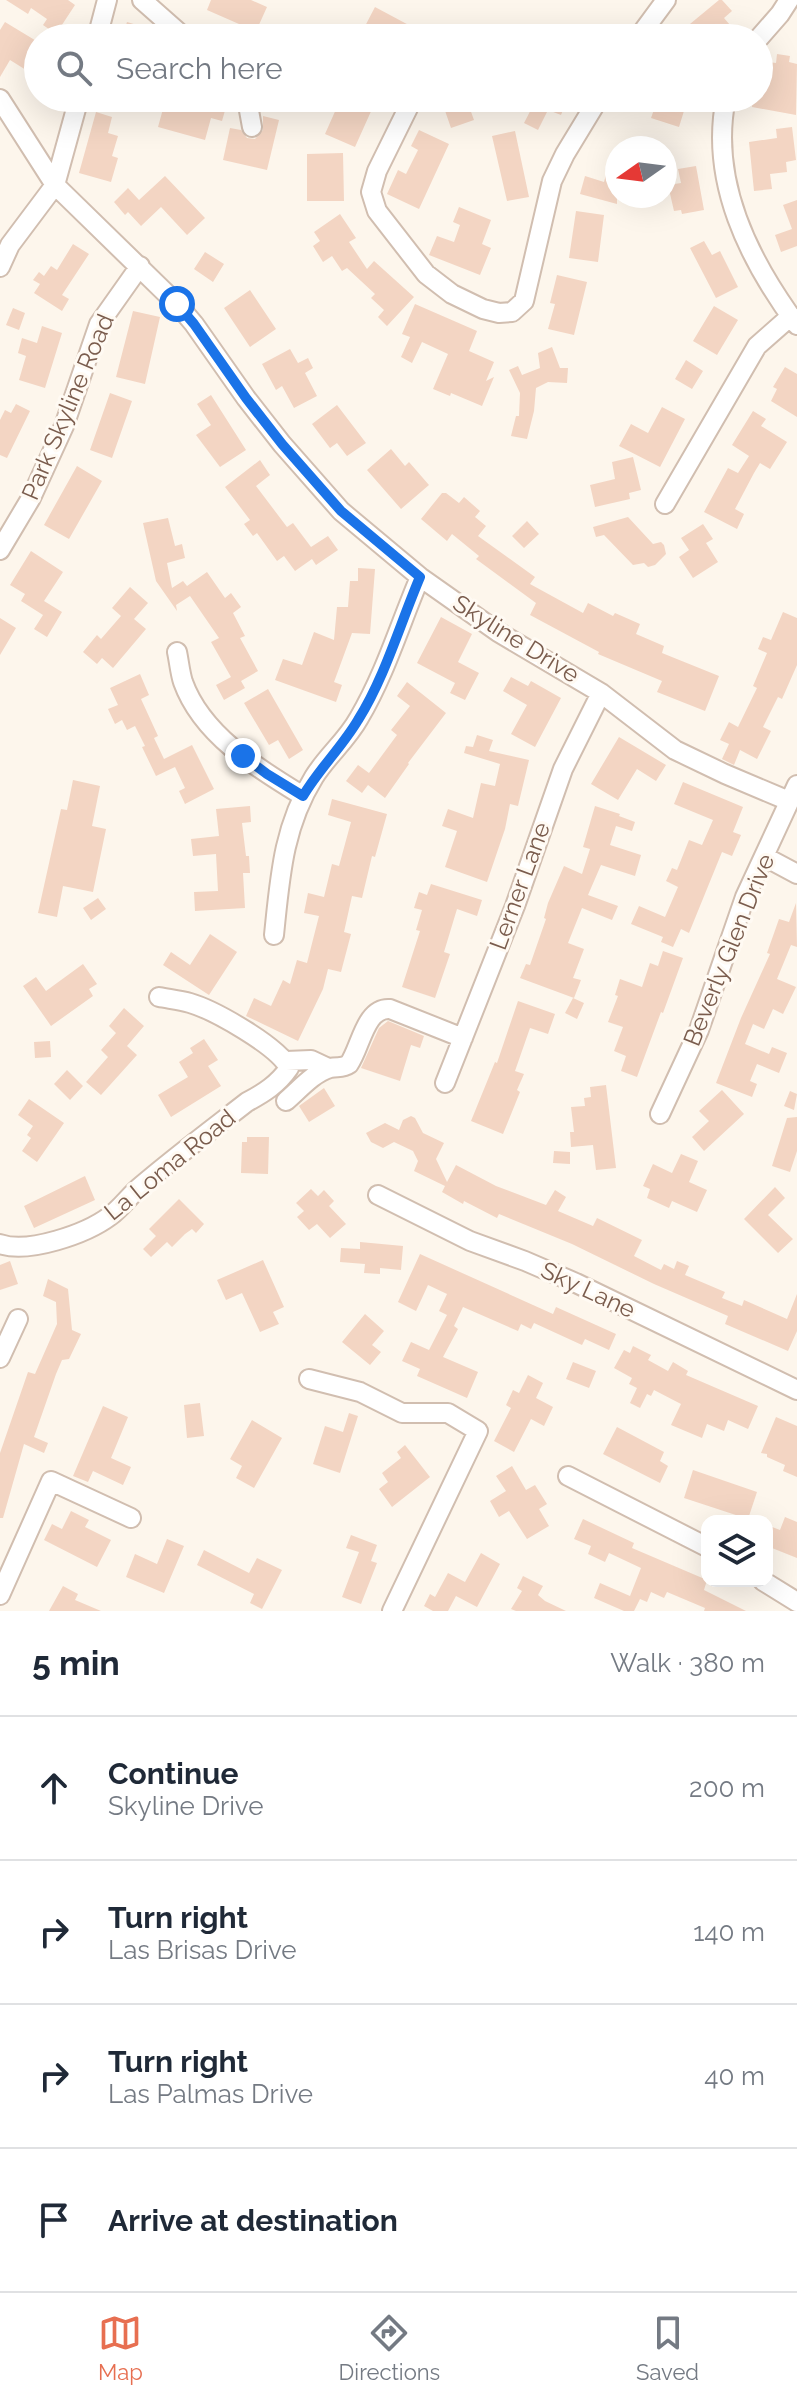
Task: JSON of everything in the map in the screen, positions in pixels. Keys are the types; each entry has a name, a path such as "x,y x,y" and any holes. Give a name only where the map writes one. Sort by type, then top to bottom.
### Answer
{"street":[{"path":"101,24 107,0"},
{"path":"142,0 169,24"},
{"path":"648,24 666,0"},
{"path":"771,24 789,0"},
{"name":"Skyline Drive","path":"0,99 55,185 140,266 194,324 273,433 341,511 420,577 498,632 601,693 675,750 696,761 793,793"},
{"path":"0,267 10,245 55,185 75,112"},
{"path":"249,112 252,127"},
{"path":"406,112 377,171 371,192 377,211 426,274 439,285 483,309 499,313 512,312 524,301 552,181 590,112"},
{"path":"665,504 757,346 794,321 763,277 736,216 722,159 723,112"},
{"name":"Park Skyline Road","path":"0,550 31,498 64,426 99,324 140,266"},
{"path":"274,935 283,854 290,827 317,772 358,720 377,683 420,577"},
{"path":"177,652 183,681 197,711 243,756 303,796"},
{"name":"Lerner Lane","path":"445,1083 515,906 563,769 601,693"},
{"name":"Beverly Glen Drive","path":"660,1114 699,1030 745,897 793,793"},
{"path":"765,857 797,874"},
{"path":"159,997 189,1002 214,1013 277,1052 286,1061 311,1060 328,1068 343,1068 349,1064 373,1014 382,1008 463,1038"},
{"name":"La Loma Road","path":"0,1244 27,1247 82,1231 110,1217 137,1189 247,1102 282,1079 289,1068 286,1061"},
{"path":"286,1101 328,1068"},
{"name":"Sky Lane","path":"378,1195 470,1241 576,1283 797,1390"},
{"path":"0,1358 18,1319"},
{"path":"309,1379 360,1392 402,1413 448,1413 478,1431 392,1611"},
{"path":"568,1476 701,1544"},
{"path":"0,1595 51,1481 131,1518"},
{"path":"773,1587 797,1602"}],"building":[{"path":"6,0 68,0 75,5 63,24 44,24 47,19 31,8 28,14"},
{"path":"211,0 251,0 267,7 259,24 239,24 207,10"},
{"path":"719,0 732,11 724,18 729,24 690,24"},
{"path":"375,7 407,24 366,24"},
{"path":"5,22 24,34 24,69 10,60 0,77 0,30"},
{"path":"777,54 790,56 789,62 797,64 796,115 773,111 773,63 776,63"},
{"path":"96,112 112,117 108,133 118,136 112,156 118,158 111,182 79,173"},
{"path":"162,112 225,112 222,121 211,118 205,140 158,127"},
{"path":"335,112 371,112 355,147 325,134"},
{"path":"445,112 471,112 474,120 451,128"},
{"path":"530,112 547,112 538,130 524,123"},
{"path":"653,112 684,112 679,127 651,118"},
{"path":"263,116 279,120 267,170 223,160 230,128 241,130 247,138 255,139 263,130"},
{"path":"792,127 796,160 786,162 787,172 770,174 772,189 754,191 749,142 777,138 776,129"},
{"path":"419,130 449,144 419,209 387,194 398,170 406,174 418,150 411,146"},
{"path":"515,131 529,197 507,201 492,136"},
{"path":"343,153 344,201 307,201 307,154"},
{"path":"696,166 704,210 682,214 681,210 674,211 673,208 677,208 677,184 681,183 678,169"},
{"path":"165,176 205,218 187,235 161,207 141,226 128,212 125,215 114,202 128,188 139,200"},
{"path":"585,176 604,182 605,178 605,201 580,194"},
{"path":"797,200 797,246 781,252 775,235 792,229 783,205"},
{"path":"459,207 491,220 482,244 491,248 480,275 429,255 437,236 454,242 460,225 453,222"},
{"path":"576,211 604,215 598,262 569,258"},
{"path":"340,214 356,238 349,242 367,269 374,261 414,297 387,326 378,317 384,310 371,298 375,294 347,268 342,271 332,256 323,262 313,246 320,241 314,232"},
{"path":"704,241 712,255 720,251 738,287 716,298 690,248"},
{"path":"73,244 89,254 62,295 69,299 62,311 34,293 40,284 33,280 39,272 44,276 51,266 57,270"},
{"path":"205,252 224,264 213,282 194,269"},
{"path":"557,275 587,282 574,335 548,329 555,304 550,303"},
{"path":"250,290 276,329 250,347 224,308"},
{"path":"415,304 477,331 469,351 494,362 486,381 494,377 482,406 433,389 448,354 422,342 412,363 401,357 410,337 402,334"},
{"path":"714,306 738,320 717,355 693,341"},
{"path":"13,308 25,313 19,330 6,325"},
{"path":"133,311 160,317 145,384 116,377"},
{"path":"42,326 62,333 45,388 19,380 26,356 18,353 22,338 37,343"},
{"path":"552,347 560,368 568,368 567,383 548,382 536,388 527,439 511,436 516,416 519,416 520,393 509,370 518,366 522,375 540,368 538,353"},
{"path":"290,349 298,363 308,358 313,368 305,373 317,396 294,408 282,386 276,390 262,364"},
{"path":"686,360 703,371 692,389 675,379"},
{"path":"785,367 797,374 797,417 771,401 777,389 773,387"},
{"path":"110,393 132,401 112,458 90,450"},
{"path":"211,395 246,450 220,467 196,435 211,425 197,404"},
{"path":"16,404 30,411 7,458 0,455 0,420 5,410 11,413"},
{"path":"337,405 366,443 347,456 337,443 330,448 312,424"},
{"path":"662,407 685,419 660,467 619,446 631,424 648,433"},
{"path":"753,411 766,419 761,426 787,442 770,469 760,463 754,473 735,509 744,514 737,529 704,512 728,468 738,473 749,456 732,445"},
{"path":"391,449 405,466 409,462 429,485 401,509 367,470"},
{"path":"633,457 641,490 629,493 630,499 595,507 590,485 615,479 612,462"},
{"path":"260,460 270,475 256,486 287,527 293,523 311,547 328,536 338,550 316,565 312,559 295,571 284,556 277,561 257,533 253,536 244,524 250,520 225,487"},
{"path":"77,466 102,481 69,539 44,525"},
{"path":"442,493 459,503 464,497 480,511 475,517 486,526 478,536 535,577 530,584 583,613 588,603 613,616 615,613 640,624 636,634 664,646 662,653 719,676 705,711 657,692 662,681 598,654 530,615 536,603 476,559 479,556 452,534 447,541 421,519"},
{"path":"628,517 653,544 661,542 664,545 666,554 655,565 633,565 604,535 596,537 593,527"},
{"path":"168,518 175,546 182,544 185,558 167,563 172,588 183,581 187,586 207,572 225,598 231,593 241,607 233,613 245,636 240,638 258,671 241,681 245,688 224,700 216,685 231,677 211,642 219,638 190,596 176,605 177,611 156,581 143,523"},
{"path":"527,521 539,534 524,548 512,536"},
{"path":"703,524 713,539 706,543 718,562 693,578 679,557 689,550 681,538"},
{"path":"31,551 63,572 44,601 62,612 47,637 34,629 43,615 21,601 25,594 10,585"},
{"path":"358,568 375,569 370,634 352,633 334,682 342,685 336,702 275,680 283,659 302,665 314,632 334,640 337,607 348,607 350,581 358,581"},
{"path":"130,587 148,603 134,619 146,629 113,668 102,658 97,664 83,652 97,635 101,639 121,616 112,608"},
{"path":"783,612 797,618 797,665 782,699 778,697 763,727 771,731 757,759 740,750 734,765 722,759 729,744 720,740 729,722 738,727 757,688 753,686 767,653 758,649 763,637 771,640"},
{"path":"441,617 472,634 458,662 479,673 465,700 450,693 455,683 417,663"},
{"path":"0,618 16,628 0,655"},
{"path":"140,674 149,695 141,699 158,736 154,738 164,759 192,745 214,789 185,804 179,791 185,788 175,767 156,776 135,726 127,730 122,720 115,724 108,709 118,705 110,688"},
{"path":"511,677 528,686 531,681 561,698 535,747 511,734 527,705 503,691"},
{"path":"407,682 446,713 385,798 368,785 362,793 346,781 358,765 369,773 397,735 391,730 410,706 397,696"},
{"path":"268,689 303,750 289,759 278,740 269,745 244,703"},
{"path":"477,735 493,740 489,751 529,760 518,806 510,804 487,882 445,867 457,831 442,826 448,809 473,818 481,783 495,786 500,764 464,753 466,746 473,747"},
{"path":"619,737 666,765 656,781 637,769 618,800 591,784"},
{"path":"73,780 100,786 92,826 106,829 93,892 63,886 57,917 38,913 61,809 67,810"},
{"path":"683,782 743,807 733,832 741,835 732,856 722,852 689,933 681,929 673,947 661,942 663,937 631,924 639,906 665,917 678,887 666,881 672,868 677,870 689,840 702,845 713,820 674,804"},
{"path":"332,799 387,814 362,898 352,896 344,932 351,934 341,972 328,969 323,989 298,1041 246,1016 254,998 271,1006 283,980 290,984 297,960 307,963 319,916 304,913 308,893 324,897 332,864 339,866 351,822 328,815"},
{"path":"250,806 251,822 242,823 250,873 243,873 245,908 195,911 194,892 218,891 216,854 193,856 191,839 219,836 216,809"},
{"path":"595,806 635,822 632,831 616,826 610,845 641,855 635,876 601,865 588,895 618,906 612,920 582,908 568,943 584,949 573,978 581,980 574,998 520,978 526,964 530,965 546,919 548,903 564,866 582,874 590,849 583,847"},
{"path":"431,884 482,900 477,916 457,909 444,952 450,954 435,998 402,987 420,931 416,930 422,910 414,908 419,892 427,895"},
{"path":"98,898 106,909 91,920 83,908"},
{"path":"796,903 797,947 791,945 777,979 796,987 783,1014 773,1009 764,1029 753,1024 745,1044 769,1054 772,1047 787,1053 779,1073 757,1064 750,1081 757,1084 752,1097 716,1083 770,954 767,953 779,919 789,922"},
{"path":"210,934 237,952 209,995 163,965 171,952 190,965"},
{"path":"663,951 683,958 637,1077 621,1071 626,1056 614,1051 623,1027 608,1022 618,996 615,995 620,979 642,987 650,963 658,966"},
{"path":"83,964 97,984 89,989 93,996 51,1026 23,986 36,977 46,991"},
{"path":"573,998 584,1003 577,1019 565,1013"},
{"path":"518,1001 555,1014 548,1034 530,1028 515,1071 524,1074 517,1090 520,1092 503,1134 471,1121 497,1063"},
{"path":"124,1008 144,1026 127,1046 137,1055 101,1095 86,1082 108,1057 101,1050 116,1033 109,1026"},
{"path":"388,1021 424,1036 420,1048 411,1045 400,1081 361,1068 379,1028"},
{"path":"204,1039 218,1060 208,1066 221,1086 171,1117 158,1095 188,1077 179,1062 193,1053 190,1048"},
{"path":"50,1041 51,1057 35,1058 34,1042"},
{"path":"67,1070 83,1086 70,1100 54,1084"},
{"path":"606,1085 616,1168 596,1170 593,1145 571,1147 570,1132 574,1132 571,1107 585,1106 584,1098 591,1097 590,1087"},
{"path":"324,1088 335,1106 309,1122 299,1106"},
{"path":"722,1090 744,1114 704,1151 692,1137 709,1121 699,1111"},
{"path":"790,1091 797,1094 794,1110 784,1106"},
{"path":"29,1099 64,1123 37,1162 22,1151 31,1138 27,1135 33,1126 18,1115"},
{"path":"411,1116 423,1133 444,1143 436,1159 447,1182 456,1165 496,1186 546,1205 555,1190 566,1197 558,1211 593,1226 597,1218 642,1240 634,1256 661,1270 664,1264 674,1269 677,1261 689,1266 685,1275 725,1292 722,1298 742,1306 744,1300 787,1319 797,1294 797,1331 788,1351 725,1324 728,1316 572,1244 499,1214 497,1218 464,1201 463,1204 442,1192 445,1186 414,1171 418,1161 413,1151 394,1142 383,1148 371,1142 366,1133 385,1123 399,1130 403,1120"},
{"path":"797,1117 797,1151 790,1172 772,1166 787,1118"},
{"path":"247,1137 269,1137 268,1174 241,1173 242,1142 247,1142"},
{"path":"554,1151 570,1152 570,1164 553,1163"},
{"path":"681,1154 698,1161 689,1182 707,1190 697,1212 672,1201 669,1208 647,1198 650,1189 643,1186 653,1164 672,1173"},
{"path":"85,1176 95,1200 34,1228 24,1206"},
{"path":"775,1187 785,1198 768,1215 793,1239 778,1253 744,1219"},
{"path":"311,1189 318,1196 324,1190 334,1201 329,1206 346,1224 330,1238 317,1224 309,1230 297,1217 304,1211 296,1203"},
{"path":"179,1199 204,1224 196,1233 192,1229 185,1234 172,1247 167,1242 151,1257 143,1249 156,1236 149,1229"},
{"path":"360,1242 403,1246 401,1270 380,1268 380,1274 364,1273 365,1264 340,1262 341,1248 360,1249"},
{"path":"420,1254 553,1314 556,1307 616,1334 609,1350 585,1339 582,1345 534,1323 531,1329 521,1324 518,1331 463,1307 454,1326 458,1329 443,1357 478,1372 467,1398 417,1376 420,1369 402,1361 411,1342 429,1350 447,1315 439,1311 447,1294 428,1285 416,1311 398,1302"},
{"path":"263,1260 284,1307 273,1312 279,1324 260,1332 242,1293 226,1300 217,1280"},
{"path":"10,1261 18,1284 0,1290 0,1265"},
{"path":"48,1279 68,1289 72,1330 81,1334 69,1359 62,1360 34,1437 48,1443 44,1453 24,1444 3,1518 0,1518 0,1453 28,1372 35,1374 57,1324 56,1302 43,1296"},
{"path":"365,1314 384,1331 372,1345 381,1352 370,1365 342,1342"},
{"path":"633,1346 651,1355 648,1360 668,1371 673,1362 688,1371 686,1375 758,1406 748,1429 728,1420 724,1431 707,1424 702,1438 671,1425 681,1404 654,1390 651,1396 647,1394 640,1408 630,1403 637,1388 629,1384 632,1378 614,1368 624,1350 630,1353"},
{"path":"573,1362 596,1371 589,1388 566,1379"},
{"path":"528,1375 543,1383 536,1398 553,1407 544,1426 531,1419 514,1452 494,1441 511,1408 506,1405 513,1390 519,1393"},
{"path":"200,1403 204,1436 187,1438 184,1405"},
{"path":"103,1406 128,1417 111,1458 131,1467 123,1485 93,1471 88,1482 73,1476"},
{"path":"349,1413 358,1416 340,1473 313,1464 325,1426 343,1432"},
{"path":"776,1417 797,1426 797,1477 783,1471 785,1465 761,1453"},
{"path":"252,1420 282,1438 254,1488 236,1478 242,1466 230,1459"},
{"path":"617,1427 664,1452 660,1461 668,1466 660,1483 603,1454"},
{"path":"405,1445 430,1477 392,1507 379,1489 388,1482 382,1473 401,1458 397,1452"},
{"path":"512,1466 526,1490 535,1485 547,1504 539,1509 549,1526 527,1539 509,1511 499,1517 490,1501 506,1491 496,1476"},
{"path":"693,1470 757,1492 749,1515 736,1515 684,1498"},
{"path":"71,1511 89,1520 85,1527 111,1540 97,1567 44,1540 52,1524 62,1529"},
{"path":"785,1517 797,1522 797,1558 773,1548 773,1527 780,1530"},
{"path":"583,1519 634,1543 632,1548 701,1577 704,1590 746,1611 704,1611 705,1608 667,1592 664,1598 651,1592 647,1602 640,1599 634,1611 624,1611 594,1598 600,1583 630,1596 641,1568 609,1553 605,1562 588,1554 591,1546 574,1539"},
{"path":"351,1535 377,1545 371,1561 377,1563 361,1604 342,1597 359,1552 346,1548"},
{"path":"167,1539 184,1546 164,1593 126,1577 135,1554 157,1564"},
{"path":"204,1550 249,1573 257,1558 282,1570 262,1609 250,1603 254,1594 197,1565"},
{"path":"481,1553 500,1564 477,1607 456,1596 448,1611 433,1611 424,1606 430,1594 435,1597 448,1573 465,1582"},
{"path":"523,1576 543,1586 538,1595 545,1601 566,1611 511,1609 522,1591 517,1588"},
{"path":"63,1586 78,1594 75,1600 101,1611 49,1611"}],"route":[{"path":"177,304 282,444 341,511 420,577 377,683 358,720 317,772 303,796 243,756"}]}
